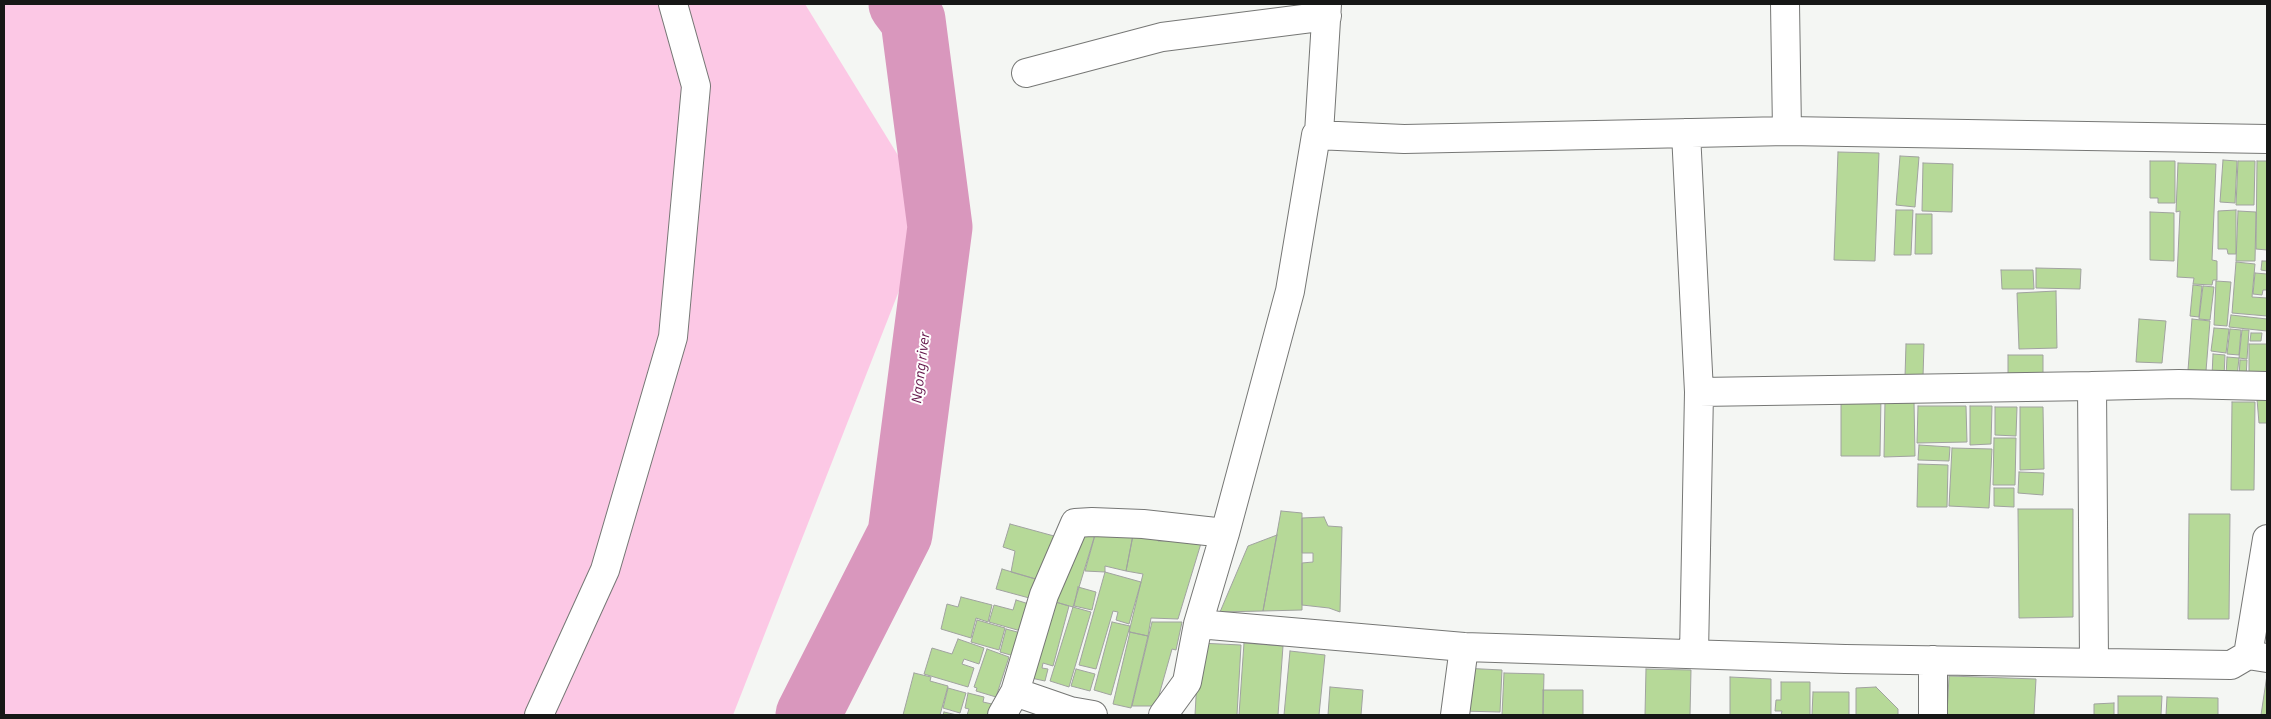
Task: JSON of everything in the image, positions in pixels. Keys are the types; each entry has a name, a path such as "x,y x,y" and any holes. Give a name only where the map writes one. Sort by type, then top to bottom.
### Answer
{"street":[{"path":"539,715 605,570 673,336 696,86 673,4"},
{"path":"1784,4 1787,131"},
{"path":"1026,73 1162,37 1327,10 1320,133 1316,135 1290,291 1225,534 1198,624 1187,682 1163,715"},
{"path":"1316,135 1404,139 1787,131 2267,139"},
{"path":"1686,132 1699,392 1694,654"},
{"path":"1699,392 2179,384 2267,386"},
{"path":"2092,386 2094,661"},
{"path":"1092,715 1008,704 1044,595 1075,523 1143,524 1225,534"},
{"path":"1198,624 1464,647 1933,660 2094,661 2231,665 2258,656 2267,539"},
{"path":"1455,715 1464,647"},
{"path":"1933,660 1933,715"}],"shaded area":[{"path":"4,4 805,4 931,209 733,715 4,715"}],"building":[{"path":"1838,152 1879,153 1875,261 1834,260"},
{"path":"1900,156 1919,157 1915,207 1896,205"},
{"path":"2223,160 2237,161 2235,203 2220,202"},
{"path":"2150,161 2175,161 2175,203 2158,203 2158,198 2150,198"},
{"path":"2238,161 2255,161 2254,205 2236,205"},
{"path":"2257,161 2267,161 2267,250 2256,249"},
{"path":"1923,163 1953,164 1952,212 1922,211"},
{"path":"2178,163 2216,164 2212,260 2217,261 2217,280 2213,280 2212,285 2193,284 2194,278 2177,277 2180,211 2176,212"},
{"path":"1896,210 1913,210 1911,255 1894,255"},
{"path":"2236,210 2236,254 2228,254 2227,249 2218,249 2218,211"},
{"path":"2238,211 2256,212 2255,261 2236,261"},
{"path":"2150,212 2174,213 2174,261 2150,260"},
{"path":"1916,214 1932,214 1932,254 1915,254"},
{"path":"2262,261 2267,261 2267,271 2261,270"},
{"path":"2236,262 2255,264 2252,297 2267,298 2267,316 2232,313"},
{"path":"2036,268 2081,269 2080,289 2036,288"},
{"path":"2001,270 2033,270 2034,289 2002,289"},
{"path":"2255,273 2267,274 2267,290 2263,290 2262,295 2253,294"},
{"path":"2216,281 2231,282 2227,326 2214,325"},
{"path":"2193,285 2202,286 2199,317 2190,316"},
{"path":"2203,286 2214,287 2210,320 2199,319"},
{"path":"2056,291 2057,348 2019,349 2017,293"},
{"path":"2231,315 2267,319 2267,331 2229,327"},
{"path":"2139,319 2166,321 2162,363 2136,362"},
{"path":"2192,319 2210,321 2206,371 2188,370"},
{"path":"2214,328 2229,329 2226,353 2211,351"},
{"path":"2230,329 2241,330 2239,355 2227,354"},
{"path":"2242,330 2249,330 2247,359 2239,358"},
{"path":"2251,333 2262,333 2261,341 2250,341"},
{"path":"1906,344 1924,344 1923,377 1905,377"},
{"path":"2249,344 2267,344 2267,378 2249,378"},
{"path":"2213,354 2225,355 2224,377 2212,376"},
{"path":"2008,355 2043,355 2043,380 2008,380"},
{"path":"2227,357 2239,358 2237,377 2226,377"},
{"path":"2240,360 2247,360 2246,378 2239,377"},
{"path":"1841,397 1881,397 1880,456 1841,456"},
{"path":"2257,399 2267,399 2267,423 2259,423"},
{"path":"1885,401 1914,401 1915,456 1884,457"},
{"path":"2232,402 2255,402 2254,490 2231,490"},
{"path":"1918,406 1966,406 1967,442 1917,443"},
{"path":"1970,406 1992,406 1991,444 1970,445"},
{"path":"1995,407 2017,407 2016,436 1995,435"},
{"path":"2020,407 2043,407 2044,469 2020,470"},
{"path":"1994,438 2016,438 2015,485 1993,485"},
{"path":"1919,445 1950,447 1949,461 1918,460"},
{"path":"1952,448 1992,449 1989,508 1949,506"},
{"path":"1918,464 1948,465 1947,507 1917,507"},
{"path":"2019,472 2044,473 2043,495 2018,493"},
{"path":"1994,488 2014,488 2014,507 1994,506"},
{"path":"2018,509 2073,509 2073,617 2019,618"},
{"path":"1281,511 1302,513 1302,610 1263,611"},
{"path":"2189,514 2230,514 2229,619 2188,619"},
{"path":"1324,517 1328,526 1342,527 1340,612 1329,608 1302,605 1302,563 1313,562 1313,553 1302,553 1302,518"},
{"path":"1010,524 1054,536 1039,580 1011,572 1015,551 1003,547"},
{"path":"1076,527 1097,528 1073,607 1052,601"},
{"path":"1097,528 1134,530 1126,571 1105,566 1105,572 1085,571"},
{"path":"1156,529 1158,541 1202,540 1178,619 1151,618 1148,636 1129,632 1143,574 1126,571 1134,530"},
{"path":"1277,535 1263,611 1220,612 1248,546"},
{"path":"1002,569 1039,580 1033,599 996,589"},
{"path":"1105,572 1141,582 1129,624 1116,620 1118,612 1113,611 1096,669 1079,665"},
{"path":"1078,587 1096,592 1092,610 1074,606"},
{"path":"961,597 992,605 988,622 976,618 971,638 941,629 947,604 958,607"},
{"path":"1016,600 1029,604 1021,631 989,622 994,605 1013,610"},
{"path":"1052,601 1069,606 1053,666 1043,663 1042,668 1048,669 1045,681 1031,678"},
{"path":"1073,607 1091,612 1069,687 1050,681"},
{"path":"977,620 1005,628 999,650 971,642"},
{"path":"1112,622 1130,626 1111,695 1094,690"},
{"path":"1152,622 1182,622 1176,650 1172,649 1156,706 1132,706"},
{"path":"1006,629 1021,633 1014,656 1000,652"},
{"path":"1130,632 1148,636 1131,708 1113,704"},
{"path":"958,639 984,648 979,664 964,659 962,664 974,668 968,687 924,674 932,648 952,654"},
{"path":"1199,643 1241,645 1237,715 1195,715"},
{"path":"1244,643 1283,646 1278,715 1239,715"},
{"path":"987,649 1009,657 996,697 976,691 977,688 974,687"},
{"path":"1290,651 1325,655 1319,715 1284,715"},
{"path":"1462,668 1502,670 1500,712 1460,711"},
{"path":"1076,669 1095,674 1090,691 1071,686"},
{"path":"1646,669 1691,670 1690,715 1645,715"},
{"path":"914,673 931,677 930,681 948,686 940,715 903,715"},
{"path":"1504,673 1544,674 1543,715 1502,715"},
{"path":"2267,675 2267,715 2261,715"},
{"path":"1949,676 2036,679 2034,715 1947,715"},
{"path":"1730,677 1771,679 1771,715 1730,715"},
{"path":"1781,682 1810,682 1810,715 1781,715 1782,711 1775,711 1776,700 1781,700"},
{"path":"1330,687 1363,690 1361,715 1328,715"},
{"path":"1876,687 1898,709 1898,715 1856,715 1856,688"},
{"path":"948,688 966,693 960,713 943,708"},
{"path":"1543,690 1583,690 1583,715 1543,715"},
{"path":"1813,692 1849,692 1849,715 1812,715"},
{"path":"968,693 984,697 983,702 992,704 989,715 967,715 969,709 965,708"},
{"path":"2118,696 2162,696 2161,715 2118,715"},
{"path":"2167,697 2218,698 2218,715 2166,715"},
{"path":"2114,703 2114,715 2094,715 2094,704"},
{"path":"944,712 957,715 943,715"}],"waterway":[{"name":"Ngong river","path":"808,715 900,534 940,227 913,20 901,4"}]}
